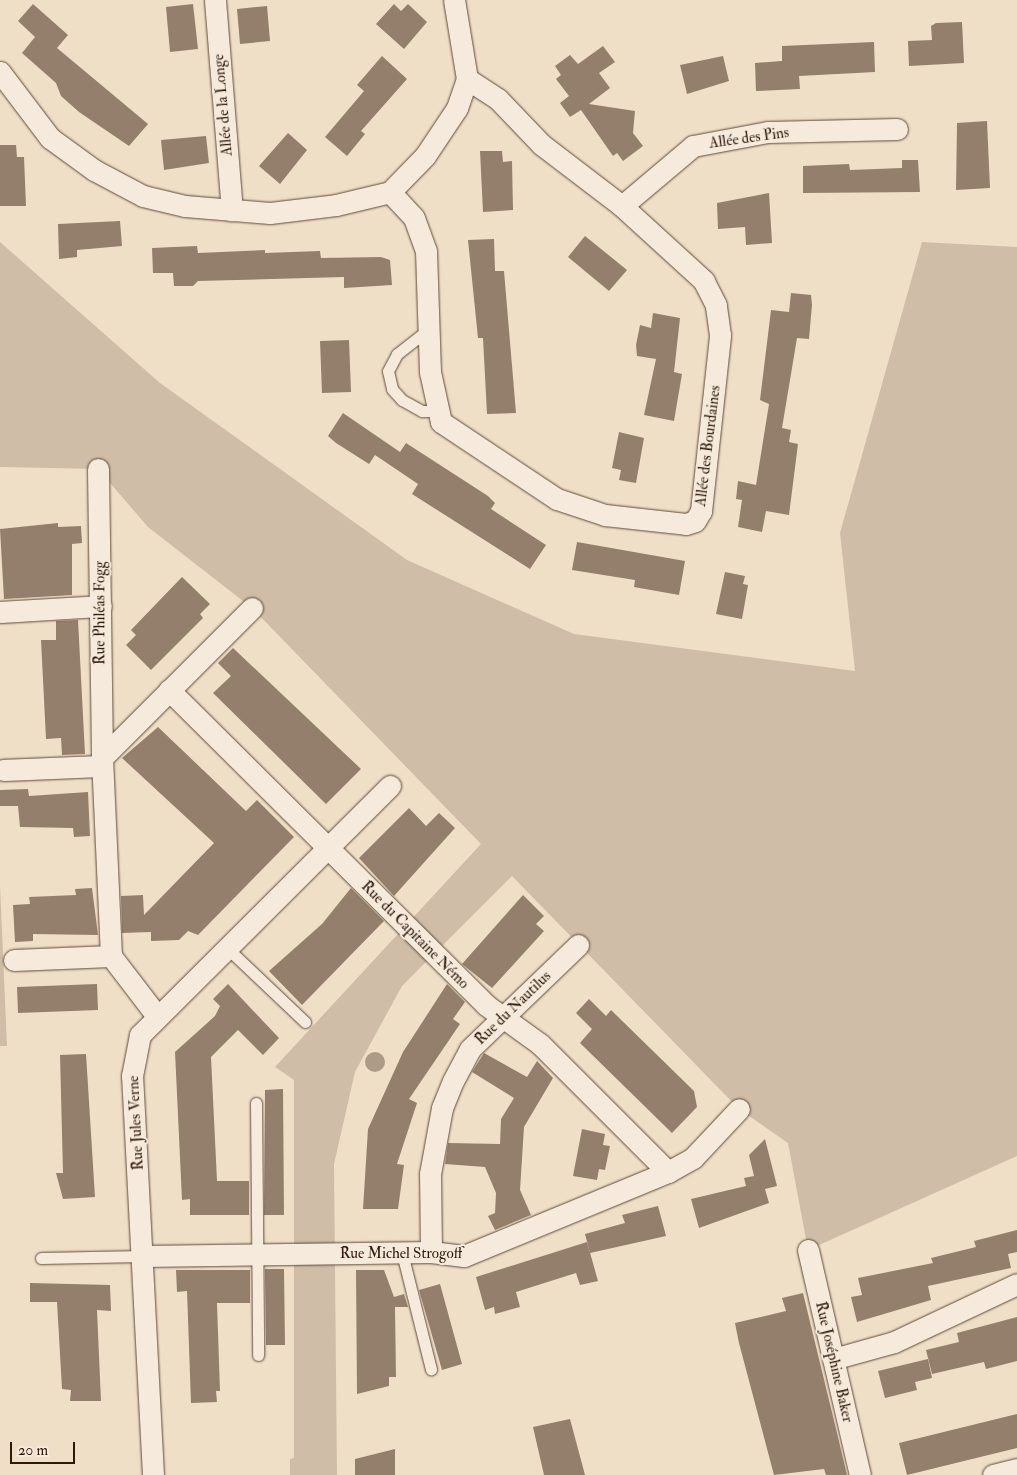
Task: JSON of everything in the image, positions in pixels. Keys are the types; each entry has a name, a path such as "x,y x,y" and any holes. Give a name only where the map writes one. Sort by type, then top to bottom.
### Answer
{"street":[{"name":"Allée de la Longe","path":"214,0 232,210"},
{"path":"0,72 50,138 94,170 143,196 232,210 270,213 390,192 425,156 456,108 467,79 454,0"},
{"name":"Allée des Bourdaines","path":"435,411 455,435 557,499 605,515 686,524 695,520 702,511 717,363 716,305 689,264 622,206 541,144 498,99 467,79"},
{"name":"Allée des Pins","path":"622,206 693,146 768,132 898,129"},
{"path":"390,192 414,218 426,251 435,411"},
{"name":"Rue Philéas Fogg","path":"98,469 102,762 111,956"},
{"path":"0,612 101,606"},
{"path":"3,770 102,762 169,690 252,608"},
{"name":"Rue du Capitaine Némo","path":"169,690 500,1017 540,1044 668,1172"},
{"name":"Rue Jules Verne","path":"153,1475 143,1256 132,1076 140,1035 226,947 328,849 390,786"},
{"name":"Rue du Nautilus","path":"432,1252 430,1174 442,1108 470,1050 500,1017 578,945"},
{"path":"14,960 111,956 157,1016"},
{"name":"Rue Michel Strogoff","path":"143,1256 432,1252 464,1256 668,1172 693,1158 739,1109"},
{"name":"Rue Joséphine Baker","path":"808,1250 860,1475"},
{"path":"833,1359 894,1342 1017,1284"},
{"path":"993,1475 1017,1469"}],"lane":[{"path":"429,329 397,354 388,371 392,390 402,400 422,411 435,411"},
{"path":"226,947 305,1022"},
{"path":"256,1103 259,1255 258,1355"},
{"path":"402,1253 431,1369"},
{"path":"41,1258 143,1256"}],"shaded area":[{"path":"0,242 160,383 407,560 574,634 855,671 840,533 922,242 1017,247 1017,1156 808,1250 788,1143 739,1109 512,876 402,986 355,1072 334,1164 337,1475 290,1475 290,1459 294,1458 294,1080 275,1067 481,844 252,608 148,527 98,469 0,467"},
{"path":"0,885 7,1046 0,1046"},
{"path":"375,1052 382,1055 385,1062 382,1069 375,1072 368,1069 365,1062 368,1055"}],"building":[{"path":"33,4 68,35 57,48 148,124 129,146 79,112 61,96 56,83 22,53 35,37 18,21"},
{"path":"193,4 198,49 170,52 166,7"},
{"path":"394,4 401,11 408,4 427,22 404,49 376,24"},
{"path":"267,6 270,41 240,44 237,9"},
{"path":"962,22 964,63 909,66 908,41 932,40 931,26 936,23"},
{"path":"874,42 875,72 799,76 800,89 756,91 755,63 782,61 782,46"},
{"path":"603,46 615,62 599,73 610,88 589,104 635,111 633,133 643,146 623,161 617,153 613,156 581,110 570,117 560,103 569,96 556,79 561,75 555,66 570,55 578,64"},
{"path":"382,56 407,79 361,131 365,134 347,156 325,137 364,91 357,85"},
{"path":"723,56 729,81 687,94 680,65"},
{"path":"987,121 990,188 956,190 957,123"},
{"path":"288,133 307,150 280,184 259,166"},
{"path":"206,136 209,163 164,170 161,140"},
{"path":"0,145 16,145 17,157 24,157 26,206 0,206"},
{"path":"480,151 502,151 503,162 512,161 513,210 483,212"},
{"path":"902,160 918,160 920,192 803,193 803,166 849,164 850,170 902,168"},
{"path":"769,193 772,243 746,245 745,227 718,229 717,203"},
{"path":"120,221 122,246 77,250 77,257 59,259 58,224"},
{"path":"585,236 627,270 609,291 568,257"},
{"path":"494,239 495,271 504,271 516,413 487,414 483,338 478,338 468,240"},
{"path":"197,246 198,253 265,250 265,253 320,251 321,258 381,257 390,260 392,285 344,288 344,277 198,281 193,286 174,286 173,273 153,273 152,248"},
{"path":"791,293 811,295 812,305 809,339 797,338 782,428 791,430 789,442 798,444 789,515 766,511 762,532 738,527 742,500 736,499 738,481 756,485 769,404 760,400 771,310 789,312"},
{"path":"653,313 680,318 674,372 682,374 674,421 644,415 656,359 637,356 636,345 640,325 651,328"},
{"path":"349,340 351,392 322,393 320,341"},
{"path":"343,413 400,452 406,443 488,496 495,503 491,509 546,545 530,569 412,494 418,484 375,455 369,464 336,443 328,436"},
{"path":"619,432 644,438 636,483 619,480 621,470 612,468"},
{"path":"58,523 58,527 81,526 82,543 72,544 72,595 4,599 0,529"},
{"path":"577,542 685,561 679,595 634,587 635,580 572,570"},
{"path":"725,572 745,576 743,584 748,585 742,619 716,614"},
{"path":"182,577 210,604 200,614 203,618 151,670 126,645 136,635 131,630"},
{"path":"78,620 85,754 62,755 61,738 46,739 41,640 56,640 56,621"},
{"path":"233,648 361,769 326,804 213,693 231,676 218,663"},
{"path":"158,727 246,811 257,800 294,837 198,935 188,931 179,940 151,941 151,932 122,933 121,896 143,895 144,915 214,843 122,758"},
{"path":"28,789 29,796 88,792 90,836 74,837 73,828 20,827 18,806 0,806 0,790"},
{"path":"409,808 426,826 439,813 455,828 394,896 359,858"},
{"path":"92,888 98,935 33,934 33,941 15,942 13,905 30,904 29,897 76,895 75,889"},
{"path":"351,888 384,921 302,1005 269,971 322,924"},
{"path":"523,895 544,916 536,924 544,931 492,988 462,964"},
{"path":"97,984 98,1010 18,1013 17,987"},
{"path":"228,984 279,1038 263,1055 238,1030 211,1057 217,1181 249,1181 249,1215 190,1215 190,1199 182,1200 175,1052 215,1016 220,1006 213,999"},
{"path":"447,984 465,1002 453,1019 460,1024 409,1099 417,1103 397,1164 404,1165 398,1209 363,1209 368,1129 403,1052"},
{"path":"589,999 606,1016 611,1010 694,1091 697,1107 672,1133 580,1043 592,1029 576,1013"},
{"path":"484,1053 527,1077 537,1061 553,1078 524,1127 520,1190 531,1215 495,1230 488,1216 495,1213 496,1193 485,1167 445,1164 448,1143 500,1144 501,1119 514,1098 472,1072"},
{"path":"86,1054 95,1197 63,1199 56,1173 63,1173 60,1055"},
{"path":"283,1089 284,1215 264,1215 265,1090"},
{"path":"582,1129 605,1134 603,1145 610,1146 605,1170 599,1169 597,1180 573,1176"},
{"path":"765,1139 777,1186 765,1189 769,1203 699,1228 691,1199 746,1186 744,1178 754,1176 749,1155"},
{"path":"658,1206 666,1236 590,1253 585,1234 625,1223 622,1215"},
{"path":"1017,1230 1017,1252 1008,1254 1011,1268 928,1286 931,1300 857,1322 851,1297 862,1295 858,1278 933,1263 931,1258 976,1247 974,1241"},
{"path":"587,1242 598,1281 580,1285 576,1273 516,1292 520,1307 495,1314 494,1307 485,1310 476,1277"},
{"path":"265,1269 284,1269 285,1345 266,1345"},
{"path":"176,1270 250,1270 250,1303 217,1303 220,1391 216,1391 217,1402 191,1403 187,1291 177,1292"},
{"path":"356,1270 384,1270 394,1297 404,1294 408,1307 395,1307 396,1377 389,1377 389,1386 357,1394"},
{"path":"30,1283 110,1285 111,1311 97,1310 101,1401 70,1401 71,1390 62,1389 57,1302 30,1302"},
{"path":"440,1284 462,1364 442,1370 419,1290"},
{"path":"803,1293 847,1475 826,1475 824,1469 774,1475 739,1343 735,1323 786,1311 782,1298"},
{"path":"1017,1317 1017,1361 986,1369 984,1362 932,1374 926,1350 959,1342 957,1333"},
{"path":"928,1359 932,1378 915,1382 917,1390 885,1398 878,1371"},
{"path":"1017,1414 1017,1448 907,1475 899,1443"},
{"path":"570,1419 585,1475 544,1475 533,1427"},
{"path":"395,1449 395,1475 355,1475 355,1459"}]}
